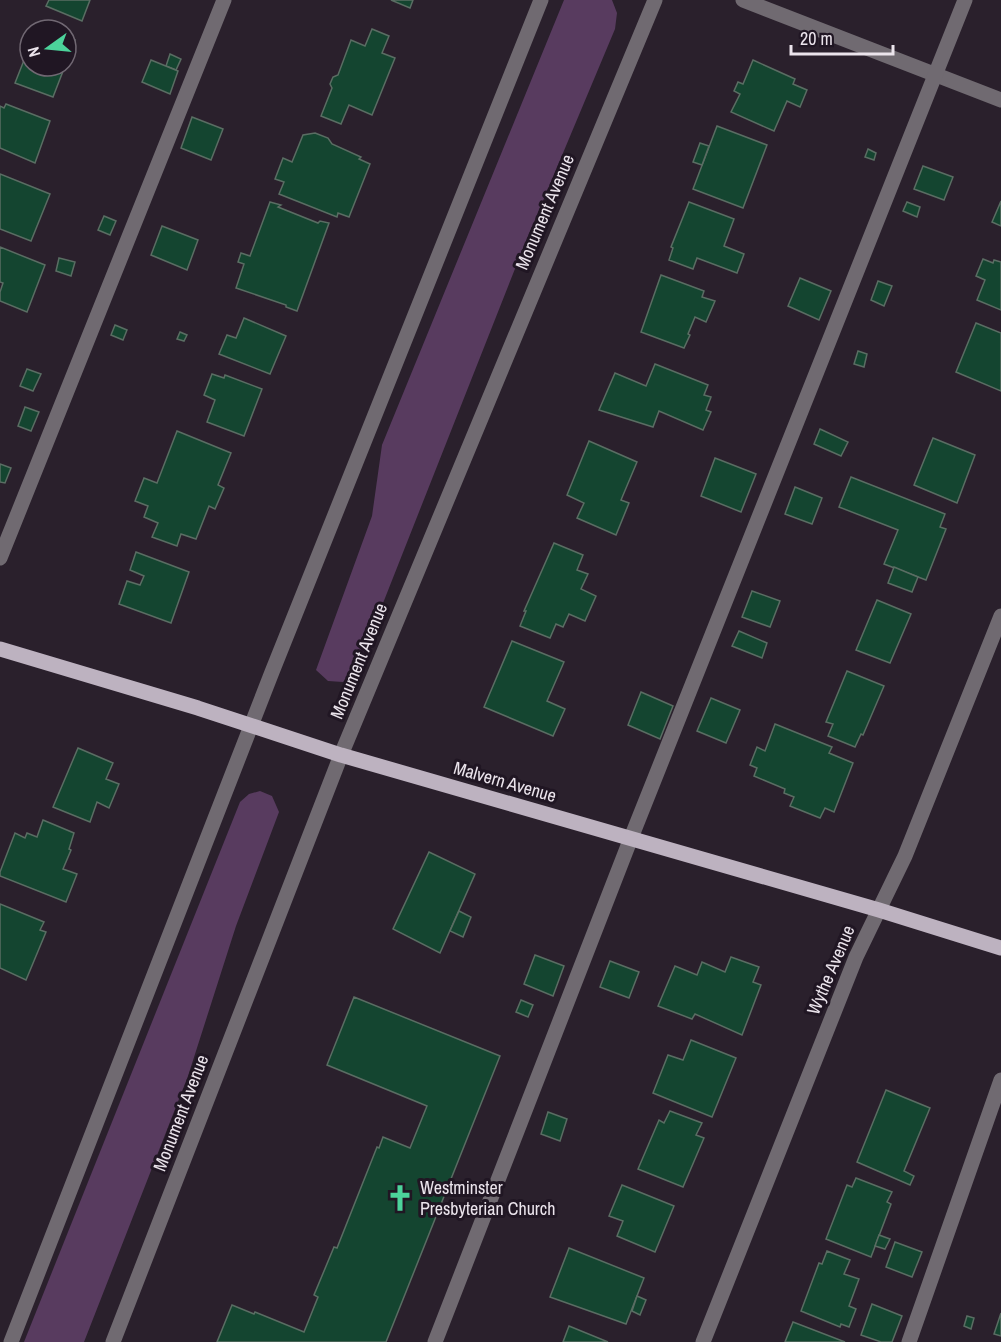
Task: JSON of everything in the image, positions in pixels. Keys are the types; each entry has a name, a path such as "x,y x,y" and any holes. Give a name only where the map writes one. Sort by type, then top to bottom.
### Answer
{"main road":[{"name":"Malvern Avenue","path":"0,649 198,708 341,754 879,910 1001,948"}],"street":[{"path":"0,558 224,0"},
{"path":"11,1342 252,726 541,0"},
{"name":"Monument Avenue","path":"113,1342 341,754 655,0"},
{"path":"743,0 1001,100"},
{"path":"435,1342 631,838 965,0"},
{"name":"Wythe Avenue","path":"703,1342 856,957 904,856 1001,616"},
{"path":"909,1342 1001,1080"}],"shaded area":[{"path":"564,0 612,0 617,13 615,29 524,246 357,669 343,682 328,681 316,670 372,516 382,445"},
{"path":"260,791 272,796 279,812 236,926 188,1076 84,1342 24,1342 240,802 249,794"}],"building":[{"path":"49,0 90,0 82,21 46,6"},
{"path":"391,0 413,0 410,8"},
{"path":"372,29 389,36 382,53 395,58 372,115 349,105 341,124 321,116 332,88 330,84 333,77 338,75 351,40 365,46"},
{"path":"170,54 181,59 176,70 166,66"},
{"path":"151,60 178,71 170,94 142,82"},
{"path":"753,60 795,79 793,84 807,90 800,107 787,101 774,131 731,112 740,94 734,91 738,82 743,84"},
{"path":"18,75 18,78 60,78 53,97 15,83"},
{"path":"6,104 50,121 35,163 0,148 0,106 4,108"},
{"path":"192,117 223,129 211,160 181,148"},
{"path":"717,126 767,145 743,208 693,189"},
{"path":"315,133 328,138 332,144 361,157 359,159 370,164 349,217 338,213 337,217 279,194 284,182 275,179 283,158 292,162 303,135"},
{"path":"700,143 709,146 702,165 693,162"},
{"path":"868,149 876,153 874,160 865,157"},
{"path":"923,166 953,177 944,200 914,189"},
{"path":"0,174 50,194 31,241 0,229"},
{"path":"1001,201 1001,226 992,222"},
{"path":"270,202 318,223 320,221 329,223 297,311 236,288 244,264 238,262 241,253 250,256"},
{"path":"689,202 734,219 724,246 744,254 737,273 697,258 693,269 669,260 673,248 671,247"},
{"path":"907,202 920,207 917,217 903,211"},
{"path":"104,216 116,221 110,235 98,230"},
{"path":"162,226 198,240 187,270 151,255"},
{"path":"0,247 45,265 27,312 0,301 3,283 0,282"},
{"path":"59,258 75,262 71,276 56,271"},
{"path":"983,259 993,263 994,260 1001,262 1001,310 977,300 985,280 976,276"},
{"path":"661,275 704,291 702,297 715,301 706,322 695,317 684,348 641,332"},
{"path":"800,278 831,291 819,320 788,306"},
{"path":"878,281 892,286 884,306 871,300"},
{"path":"244,318 286,336 270,374 219,354 227,335 236,338"},
{"path":"976,323 1001,333 1001,391 956,372"},
{"path":"115,325 127,330 123,340 111,335"},
{"path":"180,332 187,335 184,341 177,339"},
{"path":"858,351 867,354 864,367 854,364"},
{"path":"655,364 708,385 704,395 711,397 706,410 711,412 703,430 659,411 653,427 599,410 615,373 646,386"},
{"path":"27,369 41,374 33,391 20,386"},
{"path":"212,374 224,378 225,375 262,389 244,436 207,422 215,400 204,395"},
{"path":"25,407 39,412 31,431 18,426"},
{"path":"820,429 848,442 841,456 814,444"},
{"path":"177,431 231,453 218,485 224,488 215,509 209,506 196,539 181,534 177,546 152,537 158,523 144,517 148,506 135,501 144,478 157,483"},
{"path":"933,438 975,455 957,503 914,485"},
{"path":"589,441 637,462 621,500 629,503 616,535 577,518 584,503 567,495"},
{"path":"715,458 756,474 741,512 701,496"},
{"path":"0,464 11,468 5,483 0,482"},
{"path":"851,477 945,514 940,527 946,529 926,580 884,564 898,530 839,507"},
{"path":"795,487 822,498 812,524 785,514"},
{"path":"554,543 583,555 577,570 588,574 581,589 596,596 585,621 569,614 563,627 556,624 550,638 520,626 526,611 524,611"},
{"path":"136,552 189,572 171,623 119,604 127,581 140,585 144,576 130,570"},
{"path":"894,567 918,577 912,592 888,583"},
{"path":"752,591 780,601 770,627 742,617"},
{"path":"877,600 911,614 890,663 856,650"},
{"path":"739,631 767,643 762,658 732,646"},
{"path":"512,641 564,662 547,701 565,709 553,736 484,707"},
{"path":"847,671 884,686 863,735 861,734 855,747 828,736 833,724 826,722"},
{"path":"641,692 673,706 660,739 628,725"},
{"path":"711,698 740,710 726,743 697,731"},
{"path":"775,724 832,747 829,753 853,763 834,812 825,808 820,818 790,806 794,797 784,793 785,789 754,776 757,768 750,765 757,747 765,751"},
{"path":"78,748 113,763 106,779 119,784 109,808 97,802 90,822 53,807"},
{"path":"43,820 74,833 69,849 71,850 63,869 77,874 66,902 0,876 15,833 25,838 27,833 37,837"},
{"path":"429,852 475,874 440,953 393,929"},
{"path":"0,904 44,922 40,930 46,932 26,980 0,968"},
{"path":"459,911 471,917 463,937 450,931"},
{"path":"535,955 564,966 553,996 524,984"},
{"path":"731,957 759,967 753,982 761,985 742,1035 695,1014 692,1019 658,1006 675,966 697,975 702,962 725,972"},
{"path":"610,961 639,972 629,998 600,987"},
{"name":"Westminster Presbyterian Church","path":"354,997 500,1056 386,1342 217,1342 232,1305 304,1332 318,1297 314,1295 334,1247 337,1248 377,1147 379,1148 383,1137 410,1148 427,1106 327,1065"},
{"path":"521,1000 533,1005 528,1017 516,1012"},
{"path":"691,1040 736,1058 712,1117 653,1093 668,1055 683,1060"},
{"path":"886,1090 930,1108 904,1171 914,1176 910,1185 857,1162"},
{"path":"670,1111 702,1123 696,1135 704,1138 683,1187 638,1169 659,1120 664,1123"},
{"path":"548,1112 567,1119 560,1141 541,1134"},
{"path":"856,1178 892,1192 887,1202 891,1204 871,1257 826,1239 847,1185 852,1187"},
{"path":"622,1185 674,1206 655,1252 617,1236 623,1221 609,1216"},
{"path":"879,1235 890,1239 885,1249 875,1246"},
{"path":"895,1242 922,1252 912,1277 886,1267"},
{"path":"569,1248 644,1278 626,1324 550,1297"},
{"path":"827,1251 850,1260 844,1274 859,1279 849,1306 856,1309 849,1327 841,1324 840,1327 801,1311 819,1263 822,1264"},
{"path":"637,1296 646,1300 640,1315 632,1311"},
{"path":"872,1304 902,1316 892,1342 881,1342 861,1335"},
{"path":"1001,1313 1001,1336 994,1334"},
{"path":"967,1316 974,1318 971,1329 964,1326"},
{"path":"793,1322 845,1342 785,1342"},
{"path":"569,1326 608,1342 563,1342"}],"place":[{"name":"Westminster Presbyterian Church","path":"400,1198"}]}
